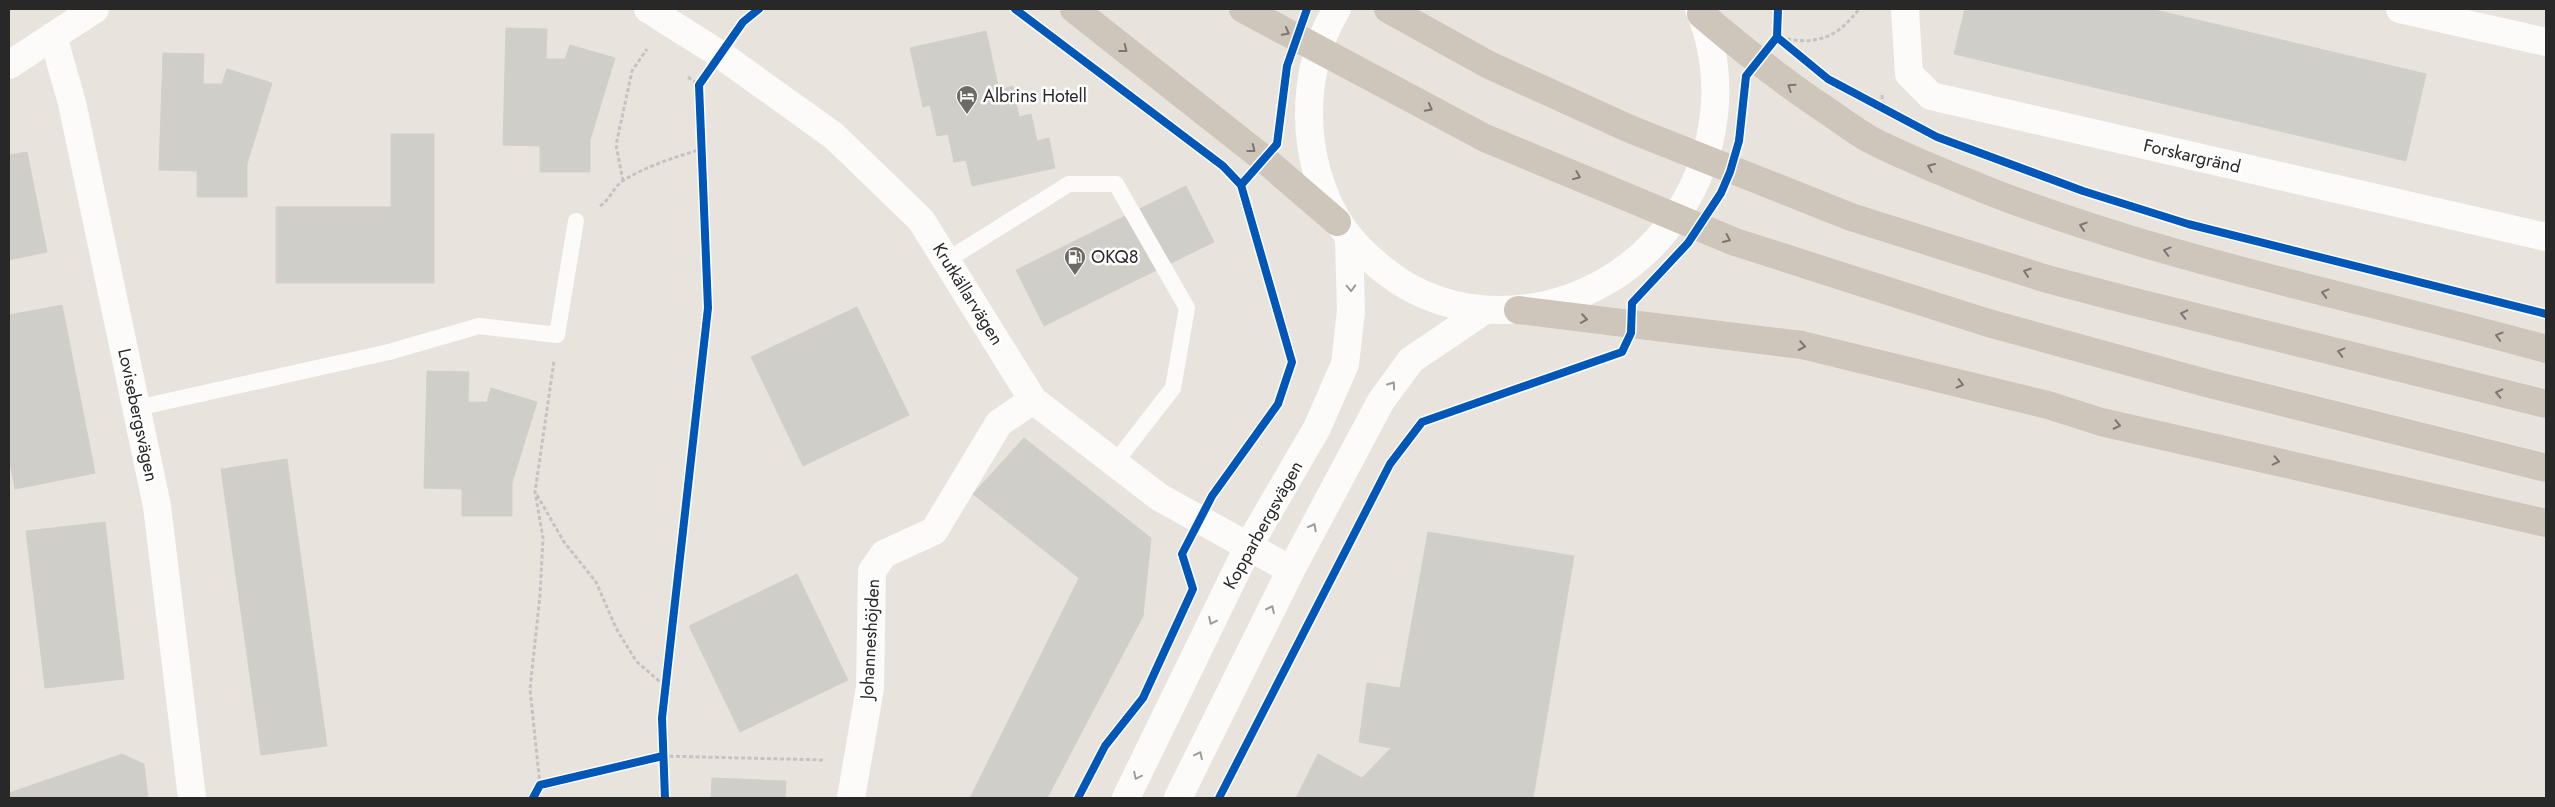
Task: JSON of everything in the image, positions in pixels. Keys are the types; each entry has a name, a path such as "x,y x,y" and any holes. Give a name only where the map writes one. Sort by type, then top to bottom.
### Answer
{"highway":[{"path":"1074,9 1264,158 1343,231"},
{"path":"1243,9 1485,138 1734,242 1985,322 2206,383 2546,468"},
{"path":"1388,9 1488,65 1630,129 1851,217 2047,279 2546,404"},
{"path":"1700,11 1735,43 1759,60 1773,75 1870,140 1946,174 2050,215 2129,241 2546,349"},
{"path":"1518,310 1802,345 2048,405 2101,422 2546,523"}],"street":[{"path":"9,65 95,9"},
{"name":"Krutkällarvägen","path":"648,9 721,55 834,136 921,220 1033,400 1158,497 1249,545 1291,570"},
{"path":"1337,9 1319,50 1310,90 1309,128 1313,157 1321,186 1343,231 1396,280 1422,294 1449,304 1485,310 1518,310 1565,301 1582,294 1606,282 1640,258 1671,225 1683,207 1700,173 1712,136 1716,100 1715,70 1708,33 1700,11"},
{"name":"Forskargränd","path":"1906,9 1905,33 1909,74 1932,96 2546,237"},
{"path":"2400,9 2546,42"},
{"name":"Lovisebergsvägen","path":"53,36 72,104 157,506 192,798"},
{"name":"Kopparbergsvägen","path":"1126,798 1249,545 1317,428 1344,364 1351,311 1343,231"},
{"path":"1178,798 1291,570 1381,401 1411,360 1485,310"},
{"name":"Johanneshöjden","path":"851,798 870,688 872,571 884,554 934,531 1000,422 1033,400"}],"lane":[{"path":"946,260 1069,184 1116,184 1187,308 1173,388 1114,464"},
{"path":"137,408 389,352 479,326 558,334 576,220"}],"path":[{"path":"1777,37 1804,42 1836,34 1859,9"},
{"path":"1777,37 1792,49"},
{"path":"1759,60 1777,37"},
{"path":"623,181 616,145 632,71 648,48 655,53"},
{"path":"699,94 699,85 721,55"},
{"path":"684,74 699,85"},
{"path":"1876,105 1891,114"},
{"path":"701,140 702,159"},
{"path":"576,220 606,202 612,190 623,181 653,166 702,149"},
{"path":"549,783 538,788 530,689 540,595 543,538 535,492 558,334"},
{"path":"535,492 564,542 596,582 616,628 636,661 665,691"},
{"path":"665,691 667,677"},
{"path":"663,747 664,760"},
{"path":"654,758 664,760 857,761"}],"building":[{"path":"1965,9 2151,9 2426,74 2406,161 1954,54"},
{"path":"506,28 547,29 546,59 565,59 570,45 615,58 590,140 590,172 540,172 540,146 503,145"},
{"path":"986,31 999,90 1013,86 1019,117 1031,114 1037,141 1049,138 1055,168 972,186 966,160 954,162 948,134 937,136 930,105 923,107 910,48"},
{"path":"163,53 204,54 203,84 222,84 227,69 272,83 247,164 247,197 197,197 197,171 159,170"},
{"path":"391,134 434,134 434,283 276,283 276,207 391,207"},
{"path":"27,152 47,252 9,260 9,155"},
{"path":"1186,186 1214,242 1118,289 1091,233"},
{"path":"1091,233 1118,289 1044,326 1016,270"},
{"path":"62,305 95,473 15,489 9,457 9,315"},
{"path":"857,307 909,415 803,466 751,357"},
{"path":"427,371 469,372 468,402 487,402 491,388 537,402 512,483 512,516 462,516 462,489 424,488"},
{"path":"1024,438 1151,538 1143,616 1047,798 970,798 1079,578 973,494"},
{"path":"287,459 327,746 261,755 221,469"},
{"path":"105,522 124,679 45,688 26,531"},
{"path":"1428,532 1574,556 1533,798 1296,798 1318,754 1362,778 1391,748 1359,742 1367,683 1400,688"},
{"path":"797,574 848,680 740,732 689,626"},
{"path":"122,754 144,764 148,798 9,798 9,793"},
{"path":"712,778 786,781 785,798 711,798"}],"cycle path":[{"path":"665,798 662,718 708,308 699,85 743,22 759,9"},
{"path":"1015,9 1223,166 1241,185 1292,362 1278,404 1212,496 1182,554 1193,589 1143,698 1105,746 1078,798"},
{"path":"1241,185 1277,144 1287,66 1307,9"},
{"path":"1219,798 1390,464 1422,422 1622,352 1631,333 1632,303 1688,243 1721,193 1730,172 1739,141 1746,76 1777,37 1778,9"},
{"path":"1777,37 1828,79 1937,137 2083,191 2188,224 2546,314"},
{"path":"533,798 540,785 663,756"}],"place":[{"name":"Albrins Hotell","path":"967,115"},
{"name":"OKQ8","path":"1075,276"}]}
